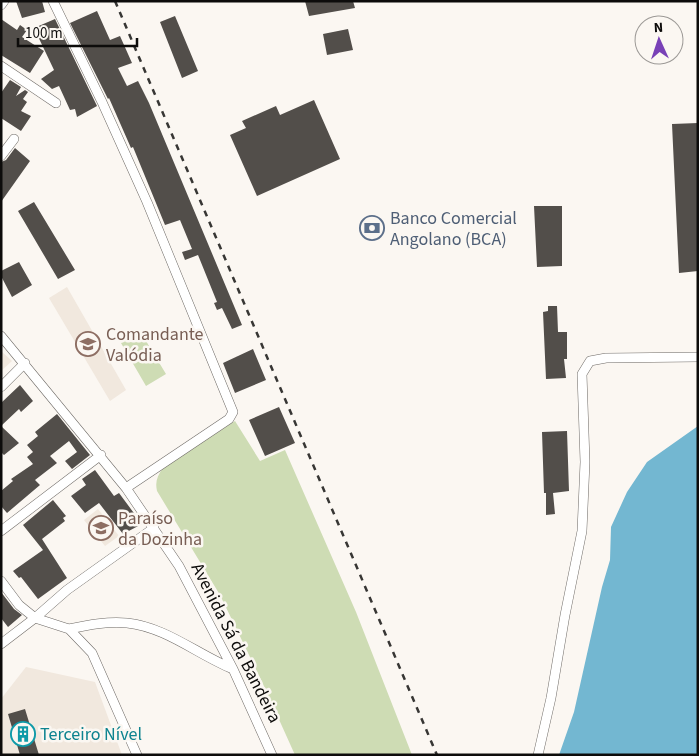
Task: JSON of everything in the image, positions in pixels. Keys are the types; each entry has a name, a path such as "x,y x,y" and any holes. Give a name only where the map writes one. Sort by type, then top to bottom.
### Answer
{"street":[{"path":"1,5 4,1"},
{"path":"53,1 102,102 146,202 233,412 229,419 126,488"},
{"path":"1,66 56,102"},
{"path":"1,156 14,139"},
{"name":"Avenida Sá da Bandeira","path":"1,336 101,455 179,566 233,669 272,755"},
{"path":"538,755 551,698 582,531 585,462 582,374 590,360 606,358 698,357"},
{"path":"1,387 25,363"},
{"path":"1,531 101,455"},
{"path":"1,644 67,590 154,528"},
{"path":"1,582 19,605 35,618 69,629 92,653 137,755"},
{"path":"69,629 99,623 126,623 147,627 169,636 214,661 233,669"}],"shaded area":[{"name":"Comandante Valódia","path":"67,287 126,390 110,401 49,298"},
{"path":"1,351 12,361 1,371"},
{"name":"Paraíso da Dozinha","path":"98,509 119,536 105,546 84,520"},
{"path":"26,667 95,682 122,755 1,755 1,699"}],"green space":[{"path":"140,331 166,374 146,386 121,343"},
{"path":"235,421 260,461 285,450 356,612 412,755 295,755 220,595 157,491 157,479 163,468"}],"water":[{"path":"698,426 698,755 559,755 574,712 602,587 610,560 611,527 627,492 647,462"}],"building":[{"path":"16,1 42,1 45,12 22,18"},
{"path":"305,1 353,1 355,8 309,16"},
{"path":"97,11 110,40 120,36 132,63 118,68 127,86 138,81 149,103 242,325 232,329 222,308 217,310 214,303 217,302 198,255 185,260 182,252 192,249 180,220 165,225 133,147 131,148 109,98 70,23"},
{"path":"175,16 198,71 182,78 160,22"},
{"path":"1,19 17,30 20,25 27,30 22,37 44,51 30,73 1,55"},
{"path":"55,19 97,106 77,117 75,109 70,110 59,86 52,89 41,79 54,70 34,28"},
{"path":"348,29 353,50 327,55 323,34"},
{"path":"10,80 21,87 16,96 25,90 28,92 23,99 27,102 21,111 31,116 21,131 1,118 1,93"},
{"path":"314,100 340,159 257,196 230,135 246,128 242,121 276,106 280,115"},
{"path":"698,123 698,271 679,273 672,124"},
{"path":"15,148 30,161 1,202 1,162 6,160"},
{"path":"34,202 75,270 58,279 18,211"},
{"path":"534,206 562,206 562,266 537,267"},
{"path":"19,262 32,285 12,297 1,276 1,271"},
{"path":"548,306 557,306 558,332 567,332 567,359 564,359 566,378 546,379 543,312 548,311"},
{"path":"253,349 266,380 235,393 223,363"},
{"path":"20,385 33,401 21,412 19,409 1,426 1,403"},
{"path":"279,407 295,443 265,456 249,420"},
{"path":"57,414 90,455 72,469 65,461 77,452 69,441 50,456 57,463 35,480 40,485 7,513 1,506 1,491 13,481 11,479 33,464 27,457 33,452 27,445 38,436 35,432"},
{"path":"1,426 19,443 4,455 1,452"},
{"path":"567,431 569,491 553,493 555,514 546,515 542,432"},
{"path":"95,470 114,496 119,493 142,524 123,534 99,503 85,513 71,496 86,485 82,479"},
{"path":"53,500 66,516 63,518 65,521 42,539 67,578 38,599 21,577 19,578 13,571 43,550 23,525"},
{"path":"1,592 14,609 22,615 8,627 1,618"},
{"name":"Terceiro Nível","path":"25,709 39,755 20,755 8,714"}],"railway":[{"path":"115,1 437,755"}],"place":[{"name":"Banco Comercial Angolano (BCA)","path":"372,228"},
{"name":"Comandante Valódia","path":"88,344"},
{"name":"Paraíso da Dozinha","path":"101,528"},
{"name":"Terceiro Nível","path":"23,734"}]}
